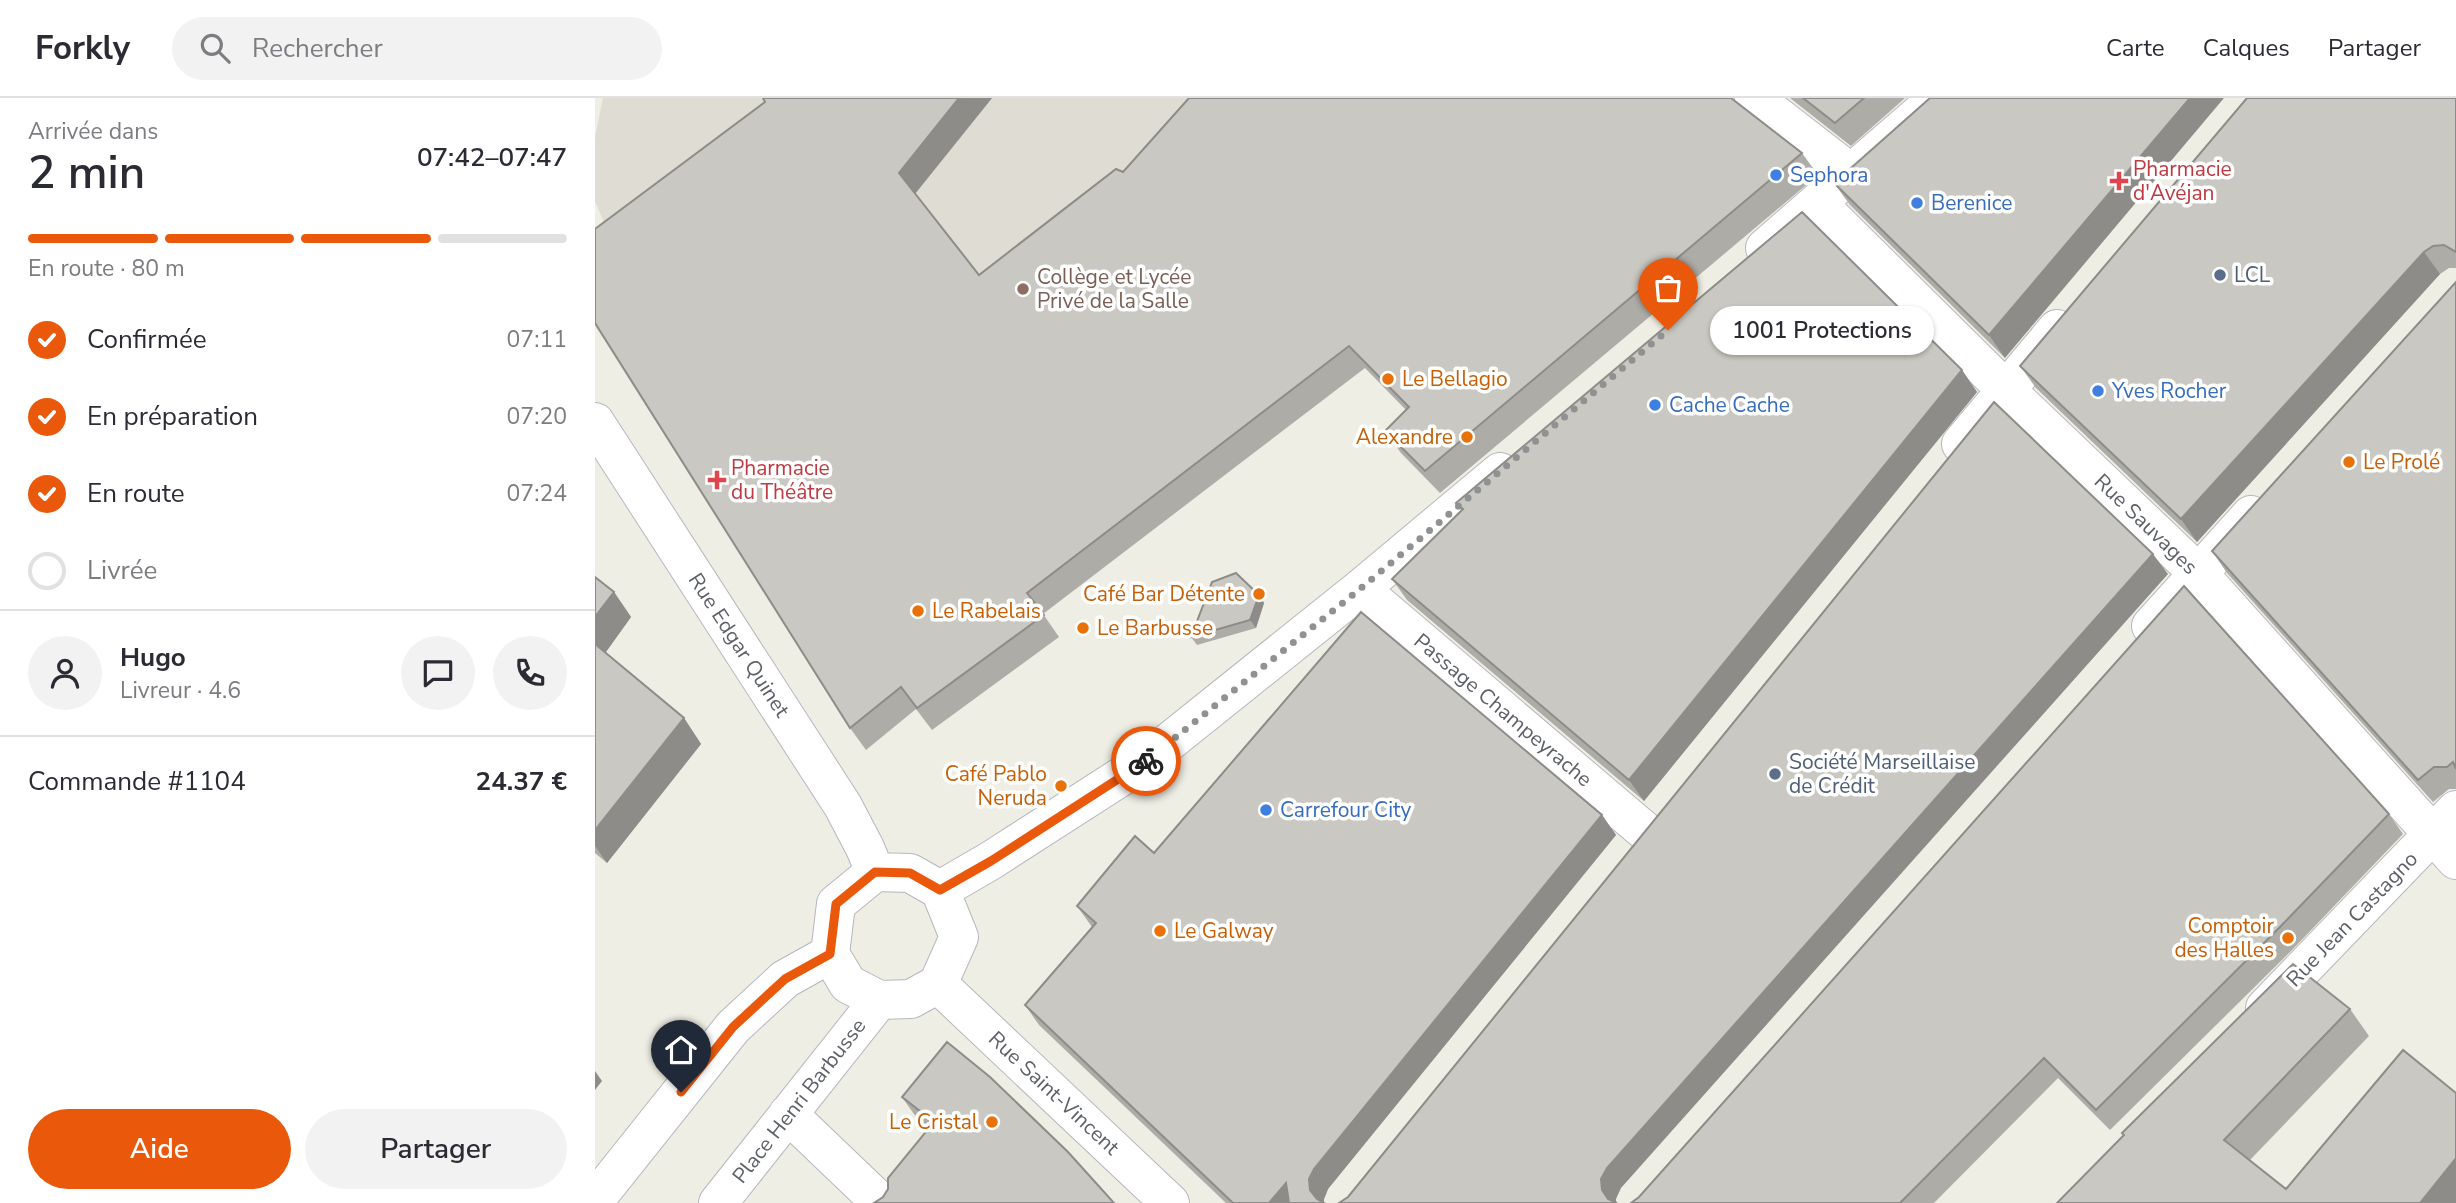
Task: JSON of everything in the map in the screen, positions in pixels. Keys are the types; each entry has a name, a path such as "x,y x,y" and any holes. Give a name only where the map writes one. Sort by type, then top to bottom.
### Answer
{"street":[{"path":"1754,98 1852,174"},
{"path":"1743,267 1938,98"},
{"name":"Rue Sauvages","path":"1818,204 2006,390 2198,573 2448,835"},
{"path":"1935,476 2076,306"},
{"name":"Rue Edgar Quinet","path":"595,422 843,806 875,872"},
{"path":"940,890 991,861 1144,762 1360,589 1529,447"},
{"path":"2125,656 2272,492"},
{"name":"Passage Champeyrache","path":"1360,589 1646,832"},
{"name":"Rue Jean Castagno","path":"2241,1031 2448,835"},
{"path":"875,872 910,873 940,890 959,937 938,984 911,999 879,1000 848,984 830,954 836,904 875,872"},
{"path":"595,1200 733,1027 785,979 830,954"},
{"name":"Rue Saint-Vincent","path":"938,984 1170,1203"},
{"name":"Place Henri Barbusse","path":"718,1203 879,1000"},
{"path":"788,1114 881,1203"}],"shaded area":[{"name":"Collège et Lycée Privé de la Salle","path":"603,98 1377,98 1256,451 614,247 595,201 595,137"}],"building":[{"path":"763,98 959,98 899,173 979,275 1116,169 1123,172 1189,98 1731,98 1802,153 1425,471 1385,431 1409,407 1349,346 1027,593 1044,615 917,708 901,687 850,728 595,323 595,229 765,102"},
{"path":"1803,98 1864,98 1835,123"},
{"path":"1930,98 2190,98 1989,335 1834,183"},
{"path":"2247,98 2456,98 2456,252 2444,245 2433,246 2424,252 2181,519 2020,366"},
{"path":"1802,212 1962,370 1629,780 1392,579 1463,509 1456,503"},
{"path":"2456,282 2456,769 2453,762 2447,767 2434,767 2418,780 2212,551"},
{"path":"1994,402 2153,554 1607,1168 1601,1179 1602,1190 1608,1199 1617,1203 1339,1203 1348,1197"},
{"path":"1236,573 1259,595 1250,620 1191,637 1212,582"},
{"path":"595,577 614,592 595,617"},
{"path":"2184,586 2389,814 2096,1110 2044,1058 1900,1203 1631,1203 1639,1197"},
{"path":"1361,612 1602,815 1314,1169 1309,1179 1310,1190 1324,1203 1289,1203 1286,1183 1269,1203 1233,1203 1025,1005 1096,923 1077,906 1135,836 1154,853"},
{"path":"595,644 684,718 595,830"},
{"path":"2293,964 2350,1009 2224,1140 2286,1189 2403,1050 2456,1093 2456,1158 2420,1203 2057,1203 2124,1135 2122,1133"},
{"path":"947,1042 990,1077 1068,1152 1114,1203 874,1203 883,1197 888,1189 888,1178 934,1122 902,1097"}],"way so far":[{"path":"1146,761 1360,589 1668,330"}],"place":[{"name":"Sephora","path":"1776,175"},
{"name":"Pharmacie d'Avéjan","path":"2119,181"},
{"name":"Berenice","path":"1917,203"},
{"name":"LCL","path":"2220,275"},
{"name":"Collège et Lycée Privé de la Salle","path":"1023,289"},
{"name":"1001 Protections","path":"1668,330"},
{"name":"Le Bellagio","path":"1388,379"},
{"name":"Yves Rocher","path":"2098,391"},
{"name":"Cache Cache","path":"1655,405"},
{"name":"Alexandre","path":"1467,437"},
{"name":"Le Prolé","path":"2349,462"},
{"name":"Pharmacie du Théâtre","path":"717,480"},
{"name":"Café Bar Détente","path":"1259,594"},
{"name":"Le Rabelais","path":"918,611"},
{"name":"Le Barbusse","path":"1083,628"},
{"name":"Société Marseillaise de Crédit","path":"1775,774"},
{"name":"Café Pablo Neruda","path":"1061,786"},
{"name":"Carrefour City","path":"1266,810"},
{"name":"Le Galway","path":"1160,931"},
{"name":"Comptoir des Halles","path":"2288,938"},
{"name":"Le Cristal","path":"992,1122"}],"route":[{"path":"681,1092 733,1027 785,979 830,954 836,904 875,872 910,873 940,890 991,861 1146,761"}]}
